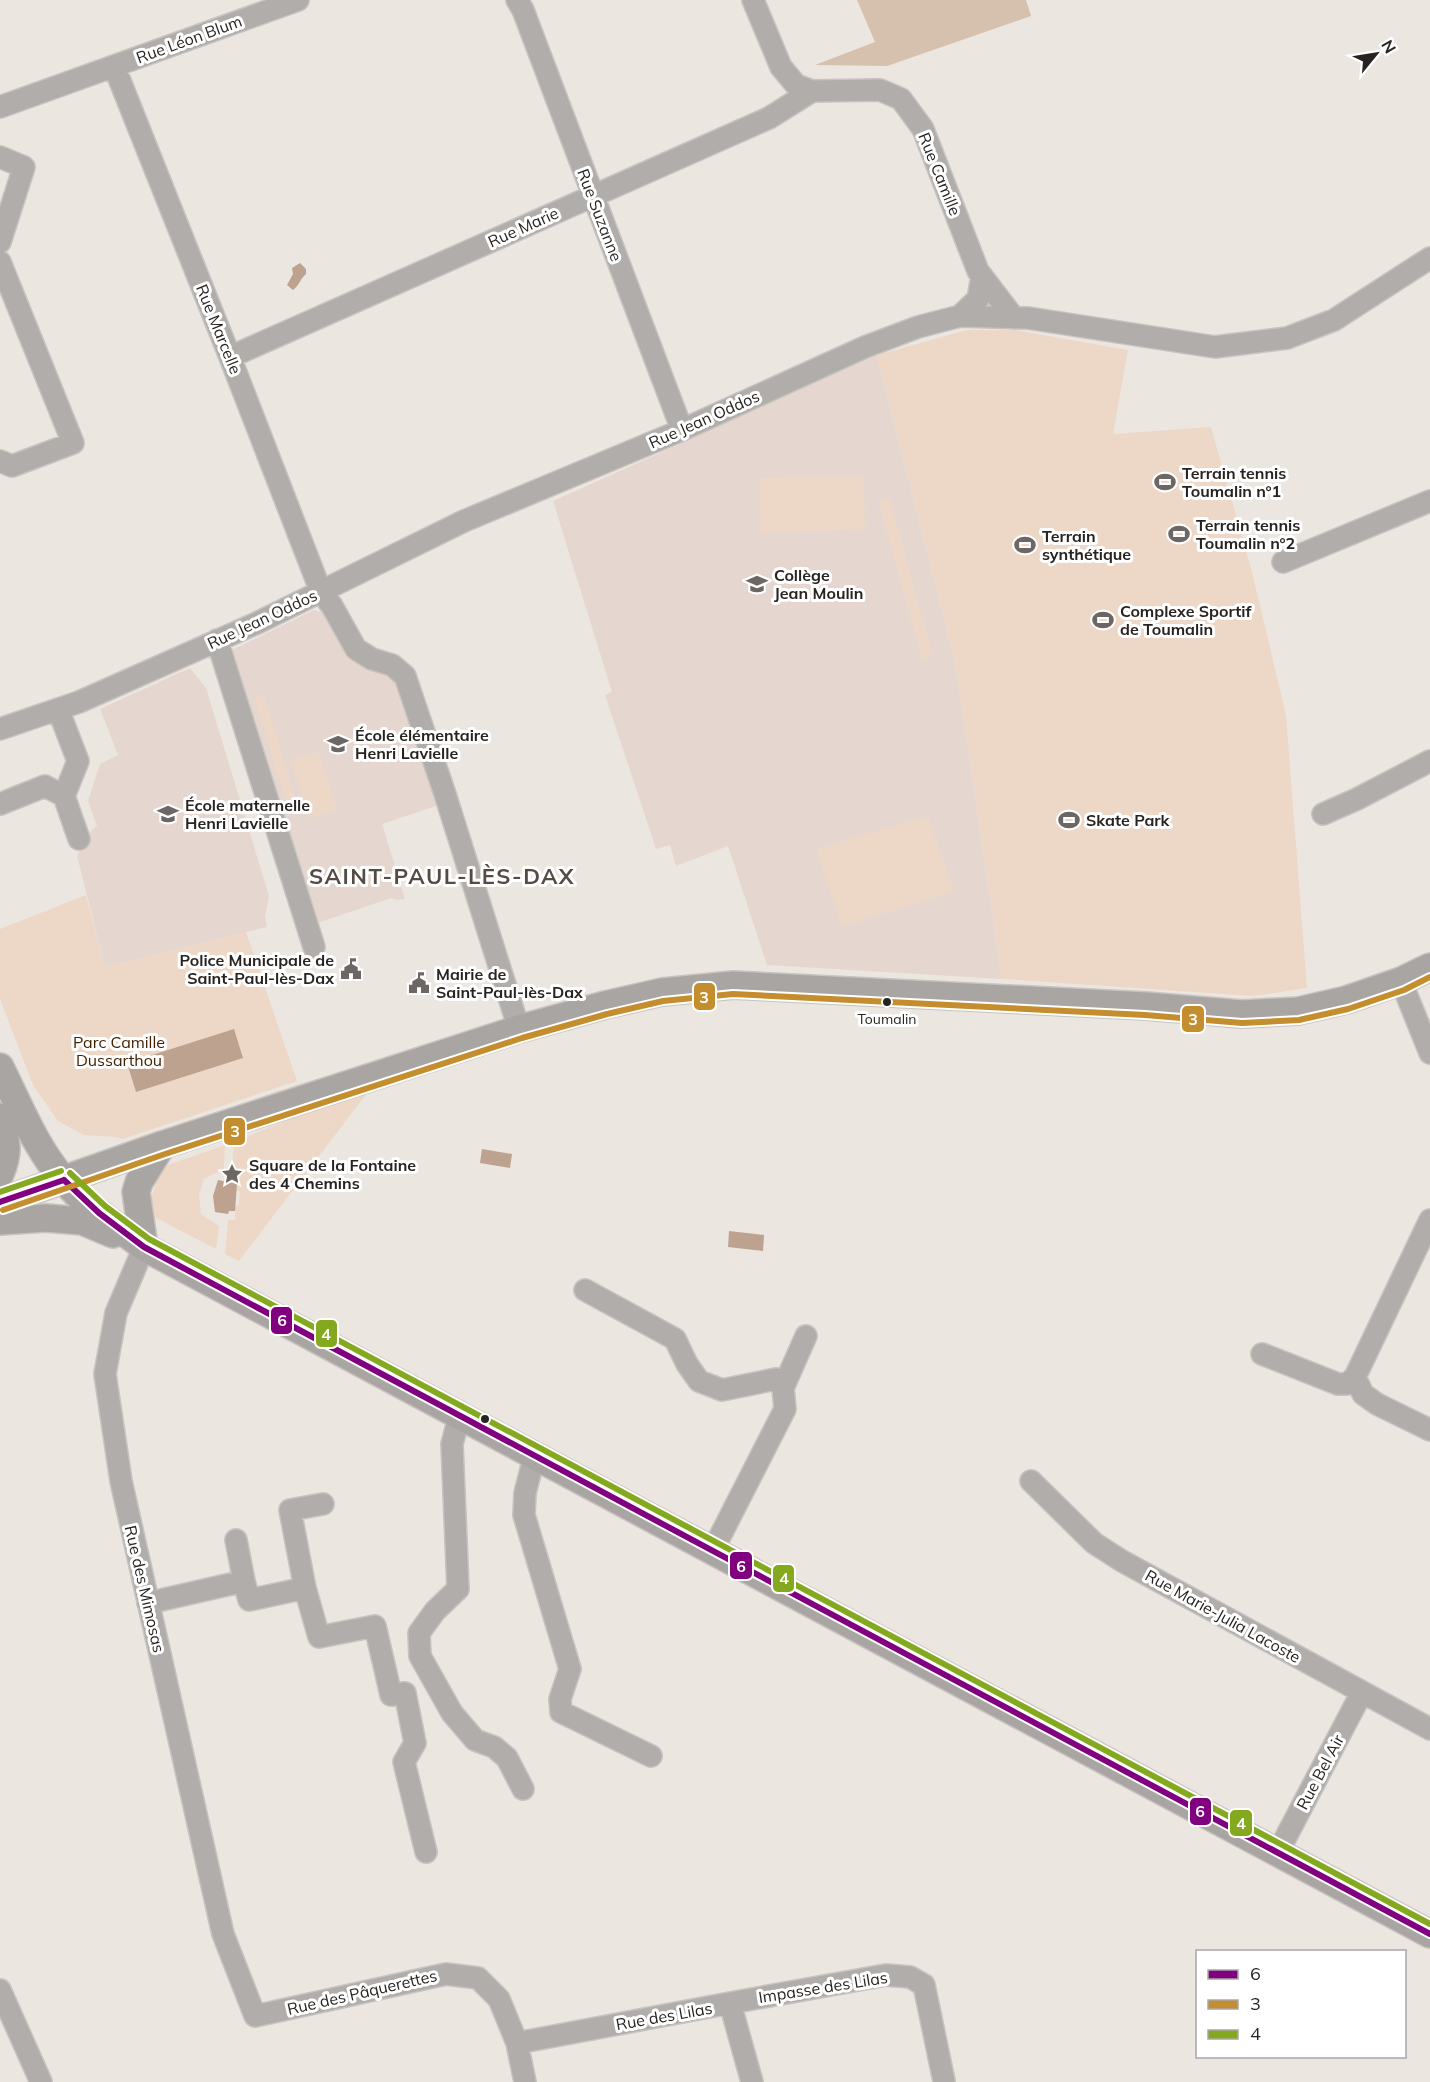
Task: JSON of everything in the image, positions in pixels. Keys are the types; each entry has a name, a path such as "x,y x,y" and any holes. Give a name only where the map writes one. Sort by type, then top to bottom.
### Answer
{"main road":[{"path":"0,1202 162,1145 519,1029 662,992 733,985 1146,1006 1242,1014 1299,1011 1346,1000 1401,981 1430,967"},
{"path":"0,1067 43,1152 64,1180 99,1213 144,1247"},
{"path":"0,1117 7,1142 6,1160 0,1174"},
{"path":"144,1247 136,1192 139,1182 162,1145"},
{"path":"0,1221 46,1218 82,1221 144,1247 1430,1934"}],"street":[{"name":"Rue Léon Blum","path":"0,107 298,0"},
{"name":"Rue Suzanne","path":"517,0 523,10 682,430"},
{"path":"753,0 781,67 796,85 812,91"},
{"name":"Rue Marcelle","path":"114,66 321,592 332,606 356,649 392,665 405,676 445,794 519,1029"},
{"name":"Rue Camille","path":"812,91 880,90 901,99 923,129 978,272 1014,318"},
{"name":"Rue Marie","path":"230,357 769,118 812,91"},
{"path":"0,157 24,167 0,242"},
{"name":"Rue Jean Oddos","path":"0,729 89,697 321,592 464,521 682,430 865,347 918,327 960,316 1014,318 1107,329 1215,346 1287,338 1334,320 1430,258"},
{"path":"0,262 73,443 12,466 0,461"},
{"path":"960,316 978,299 982,276"},
{"path":"1283,561 1430,501"},
{"path":"217,640 314,947"},
{"path":"58,709 78,761 64,796 79,839"},
{"path":"1323,814 1357,800 1430,761"},
{"path":"0,804 45,786 64,796"},
{"path":"1401,981 1430,1053"},
{"path":"1262,1354 1338,1384 1347,1384 1355,1377 1430,1220"},
{"name":"Rue des Mimosas","path":"144,1247 116,1313 105,1374 121,1481 223,1934"},
{"path":"585,1290 675,1339 687,1364 699,1380 722,1390 776,1379 783,1388"},
{"path":"713,1550 785,1409 783,1388 806,1336"},
{"path":"1355,1377 1362,1394 1377,1404 1430,1430"},
{"path":"460,1414 452,1444 458,1589 435,1611 419,1633 420,1656 452,1713 475,1740 494,1747 507,1758 523,1789"},
{"path":"535,1454 525,1493 524,1515 570,1669 560,1699 561,1712 651,1756"},
{"name":"Rue Marie-Julia Lacoste","path":"1031,1481 1095,1543 1122,1561 1430,1729"},
{"path":"323,1504 290,1510 305,1588 319,1637 375,1626 391,1695 405,1693 415,1743 404,1762 426,1852"},
{"path":"236,1540 249,1600 305,1588"},
{"path":"148,1603 244,1581"},
{"name":"Rue Bel Air","path":"1278,1852 1362,1692"},
{"name":"Rue des Pâquerettes","path":"223,1934 255,2016 446,1974 478,1978 499,1999 517,2043 525,2082"},
{"name":"Impasse des Lilas","path":"730,2003 886,1975 910,1977 924,1985 944,2081"},
{"path":"0,1990 41,2082"},
{"name":"Rue des Lilas","path":"517,2043 730,2003 752,2082"}],"shaded area":[{"path":"857,0 1026,0 1031,16 887,66 815,65 875,42"},
{"path":"300,263 306,269 306,274 293,290 287,285 293,274 292,268"},
{"name":"Collège Jean Moulin","path":"877,355 956,667 1002,979 767,965 728,846 676,866 670,845 656,849 605,695 612,692 553,501"},
{"name":"École élémentaire Henri Lavielle","path":"314,610 327,614 394,672 442,804 382,824 405,899 391,898 312,925 226,653"},
{"name":"École maternelle Henri Lavielle","path":"190,668 206,688 269,896 265,917 267,927 105,967 77,856 86,835 97,826 88,801 100,764 118,755 100,709"},
{"path":"234,1029 243,1058 136,1092 127,1063"},
{"path":"482,1149 512,1154 510,1168 480,1163"},
{"path":"218,1180 237,1184 235,1211 229,1211 228,1214 215,1212 213,1196"},
{"path":"729,1231 764,1235 763,1251 728,1247"}],"green space":[{"name":"Complexe Sportif de Toumalin","path":"967,330 1014,330 1128,350 1113,434 1211,427 1252,572 1286,715 1307,988 1254,996 1002,979 956,667 877,355"},
{"path":"864,477 865,529 761,533 760,478"},
{"path":"890,499 933,657 922,660 879,502"},
{"path":"264,696 298,808 289,811 255,698"},
{"path":"318,752 338,810 309,819 291,760"},
{"path":"928,816 954,891 842,927 816,849"},
{"name":"Parc Camille Dussarthou","path":"86,895 105,967 246,932 297,1081 123,1139 84,1135 58,1121 33,1085 0,999 0,929"},
{"path":"374,1084 239,1261 225,1254 228,1220 235,1220 235,1206 239,1206 240,1191 236,1191 237,1176 231,1176 234,1142"},
{"path":"225,1145 224,1169 204,1179 199,1195 201,1214 219,1226 216,1249 156,1218 151,1207 151,1198 158,1177 168,1165"}],"transit line":[{"name":"3","path":"3,1210 165,1154 522,1038 663,1001 733,994 1145,1015 1242,1023 1299,1020 1348,1009 1404,990 1430,977"},
{"name":"4","path":"0,1192 61,1171"},
{"name":"4","path":"70,1173 105,1206 149,1239 1430,1924"},
{"name":"6","path":"64,1180 99,1213 144,1247 1430,1934"},
{"name":"6","path":"0,1202 64,1180"}],"place":[{"name":"Terrain tennis Toumalin n°1","path":"1165,482"},
{"name":"Terrain tennis Toumalin n°2","path":"1179,534"},
{"name":"Terrain synthétique","path":"1025,545"},
{"name":"Collège Jean Moulin","path":"757,584"},
{"name":"Complexe Sportif de Toumalin","path":"1103,620"},
{"name":"École élémentaire Henri Lavielle","path":"338,744"},
{"name":"École maternelle Henri Lavielle","path":"168,814"},
{"name":"Skate Park","path":"1069,820"},
{"name":"Police Municipale de Saint-Paul-lès-Dax","path":"351,969"},
{"name":"Mairie de Saint-Paul-lès-Dax","path":"419,983"},
{"name":"Toumalin","path":"887,1002"},
{"name":"Square de la Fontaine des 4 Chemins","path":"232,1174"}],"district":[{"name":"SAINT-PAUL-LÈS-DAX","path":"442,876"}]}
